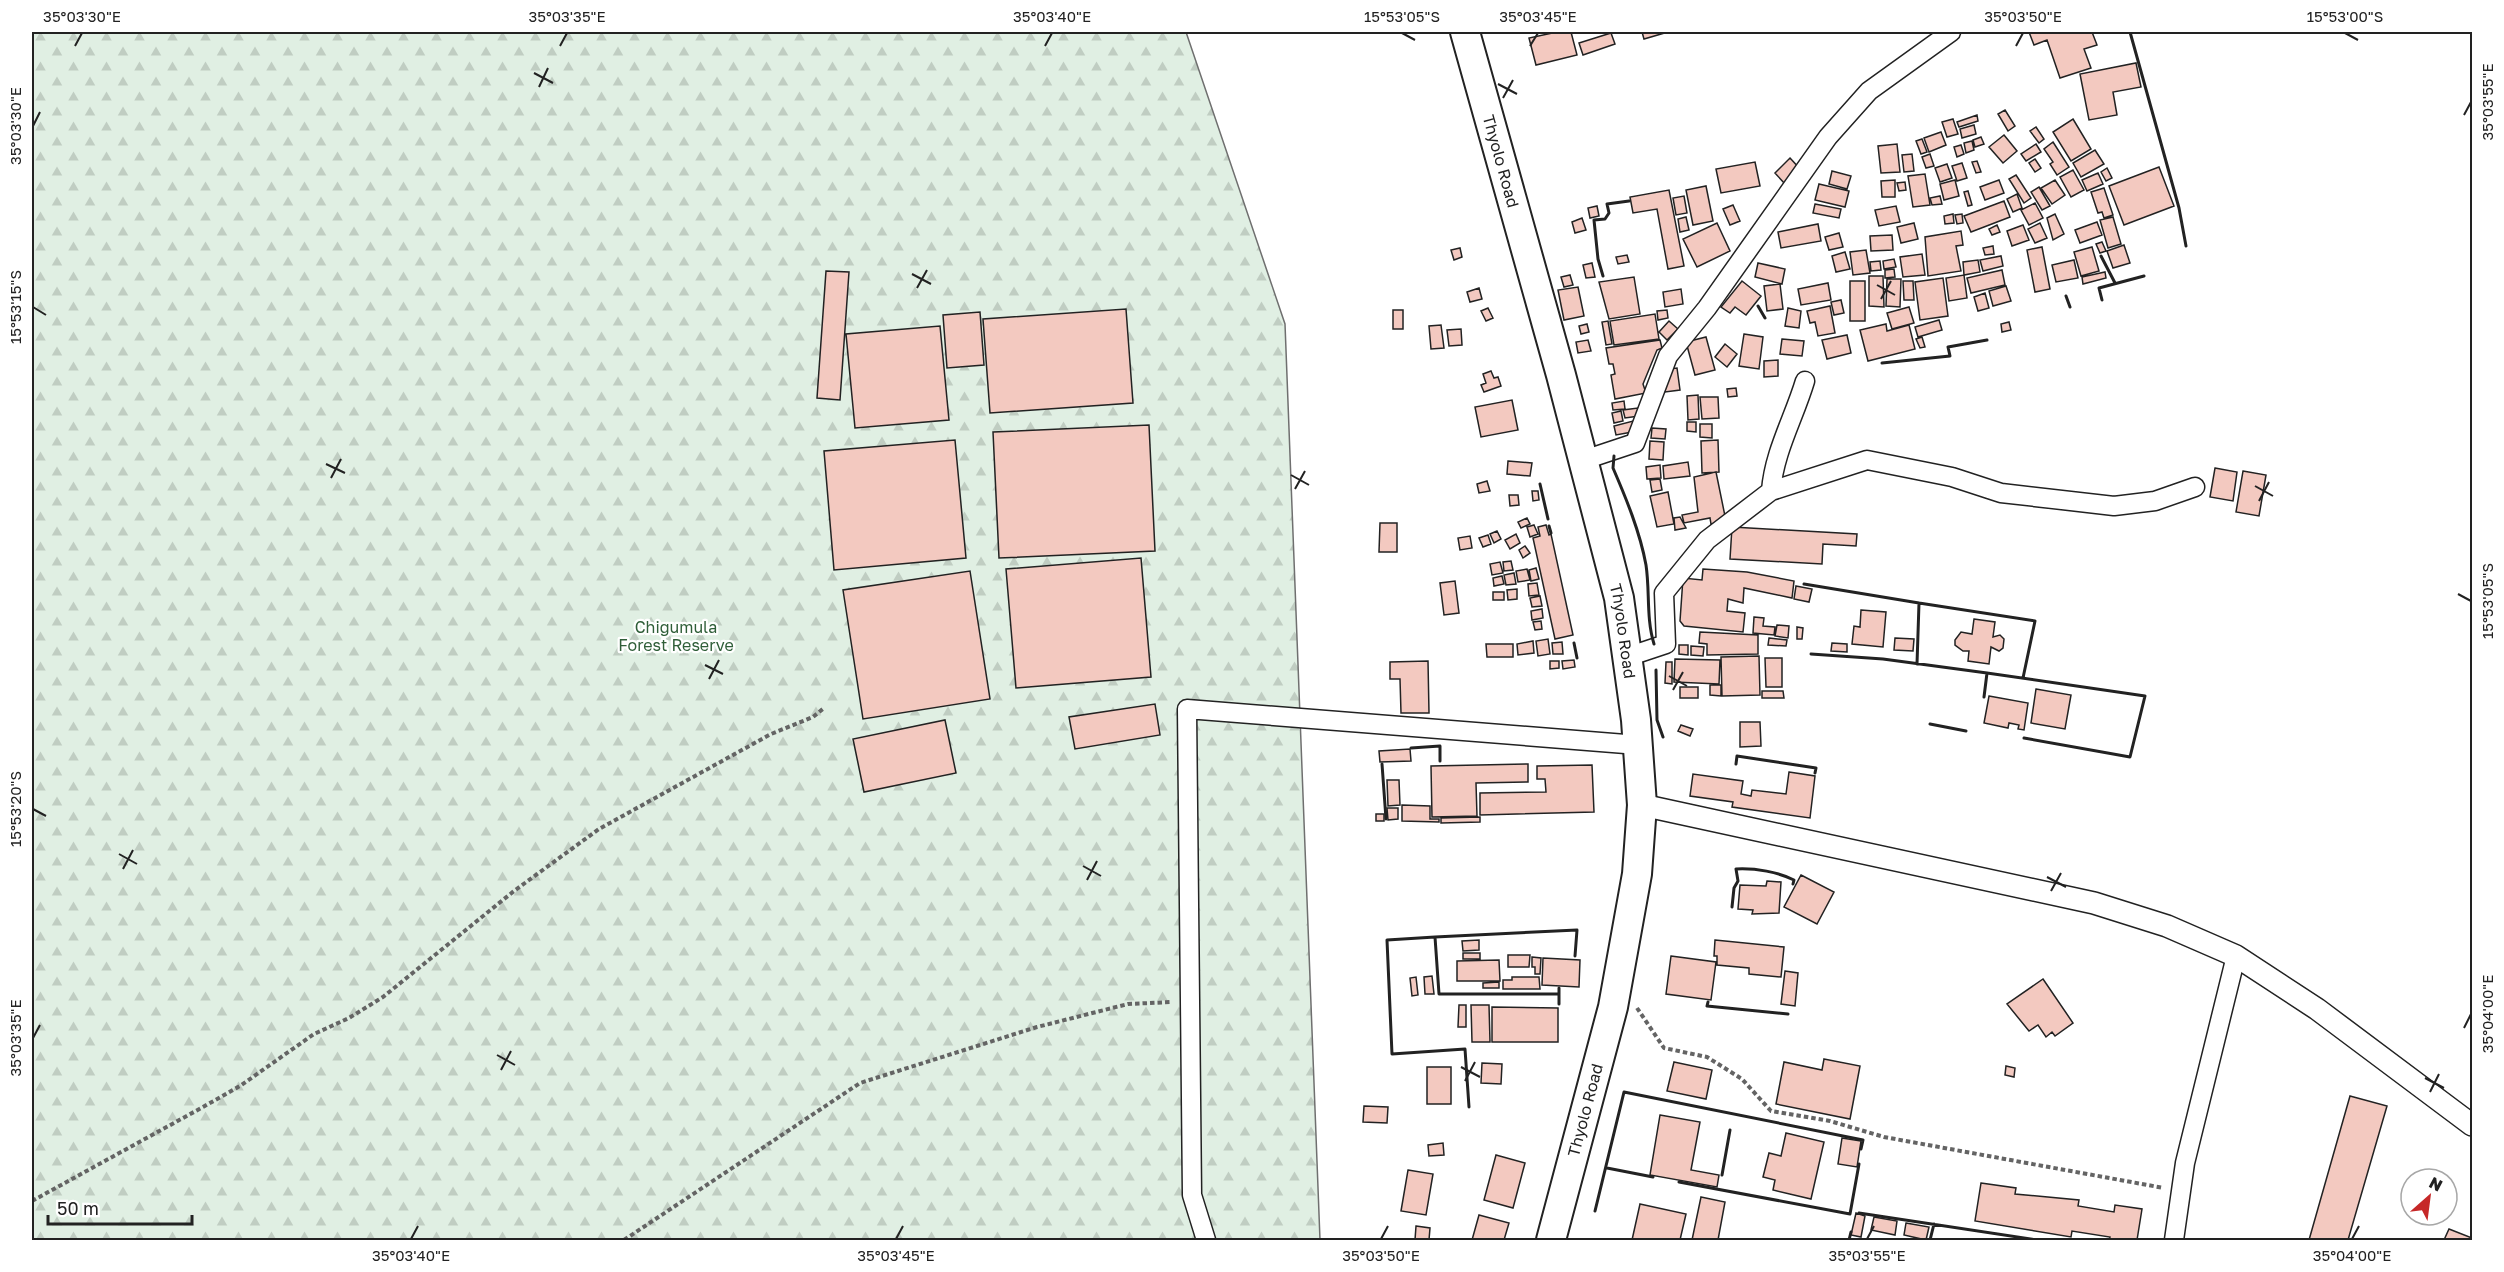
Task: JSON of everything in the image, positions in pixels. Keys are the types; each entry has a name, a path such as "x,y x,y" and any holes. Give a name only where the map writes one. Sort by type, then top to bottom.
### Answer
{"highway":[{"name":"Thyolo Road","path":"1465,32 1584,460 1619,598 1638,745 1642,805 1637,874 1617,985 1551,1240"}],"street":[{"path":"1584,460 1635,443 1668,356 1707,308 1828,137 1869,92 1951,32"},
{"path":"1771,491 1772,474 1780,446 1805,381"},
{"path":"1627,657 1666,644 1664,593 1707,540 1771,491 1867,459 1952,477 2001,493 2114,506 2155,501 2195,487"},
{"path":"1206,1240 1192,1195 1187,709 1638,745"},
{"path":"1642,805 2094,903 2167,926 2236,956 2317,1010 2472,1125"},
{"path":"2174,1240 2180,1190 2211,1049 2236,956"}],"path":[{"path":"32,1202 240,1086 314,1034 349,1018 383,997 514,891 598,829 771,734 813,717 824,708"},
{"path":"1617,985 1646,1018 1664,1048 1707,1057 1742,1078 1771,1111 1830,1121 1884,1137 2180,1190"},
{"path":"624,1240 860,1083 1037,1027 1128,1004 1191,1002"}],"green space":[{"name":"Chigumula Forest Reserve","path":"32,32 1186,32 1285,324 1320,1240 32,1240"}],"building":[{"path":"1557,32 1571,32 1577,55 1536,65 1529,38"},
{"path":"1642,32 1668,32 1644,39"},
{"path":"2029,32 2092,32 2097,45 2084,49 2091,68 2060,78 2047,40 2034,45"},
{"path":"1611,33 1615,44 1583,55 1579,43"},
{"path":"2136,63 2141,87 2113,92 2117,115 2089,120 2080,74"},
{"path":"2005,110 2015,126 2008,131 1998,114"},
{"path":"1977,115 1978,121 1959,127 1957,122"},
{"path":"1953,119 1958,134 1947,137 1942,122"},
{"path":"2073,119 2091,149 2071,161 2053,132"},
{"path":"1974,125 1976,134 1962,138 1960,129"},
{"path":"2036,127 2044,139 2039,143 2030,131"},
{"path":"1941,132 1946,145 1929,152 1924,138"},
{"path":"2004,135 2017,151 2003,163 1989,147"},
{"path":"1981,137 1984,144 1975,147 1973,140"},
{"path":"1922,139 1927,152 1921,154 1916,141"},
{"path":"1972,141 1974,150 1966,153 1964,143"},
{"path":"2053,142 2069,167 2057,175 2050,164 2053,162 2044,149"},
{"path":"1897,144 1900,172 1881,173 1878,146"},
{"path":"2036,144 2041,152 2026,161 2021,154"},
{"path":"1961,145 1964,154 1957,157 1954,147"},
{"path":"2095,150 2104,164 2081,177 2073,163"},
{"path":"1912,154 1914,171 1904,172 1902,155"},
{"path":"1930,154 1934,166 1926,168 1922,157"},
{"path":"1790,158 1801,170 1785,184 1775,173"},
{"path":"2035,159 2041,168 2035,172 2029,163"},
{"path":"1977,161 1981,172 1976,173 1972,162"},
{"path":"1755,162 1760,186 1721,193 1716,169"},
{"path":"1962,163 1967,178 1957,181 1952,166"},
{"path":"1947,164 1952,178 1940,182 1935,168"},
{"path":"2159,167 2174,206 2124,225 2109,186"},
{"path":"2107,168 2112,178 2106,181 2101,172"},
{"path":"2073,170 2084,190 2071,197 2060,177"},
{"path":"1832,171 1851,176 1847,189 1829,184"},
{"path":"2098,173 2103,184 2087,191 2082,180"},
{"path":"1925,174 1930,205 1913,207 1908,176"},
{"path":"2016,175 2031,198 2024,203 2009,179"},
{"path":"1895,180 1895,197 1882,197 1881,181"},
{"path":"1955,180 1959,196 1944,200 1940,184"},
{"path":"1999,180 2004,193 1985,200 1980,187"},
{"path":"2055,180 2065,195 2052,204 2041,188"},
{"path":"1905,182 1906,190 1899,191 1897,183"},
{"path":"1819,184 1849,191 1845,207 1815,200"},
{"path":"1706,186 1713,221 1693,225 1686,190"},
{"path":"2039,187 2050,206 2042,210 2031,192"},
{"path":"2104,188 2113,215 2104,218 2102,212 2098,213 2091,192"},
{"path":"1669,190 1684,266 1668,269 1657,209 1633,213 1630,197"},
{"path":"1968,191 1972,205 1968,206 1964,192"},
{"path":"2017,194 2022,208 2013,212 2007,199"},
{"path":"1684,196 1687,213 1676,215 1673,198"},
{"path":"1940,196 1942,204 1932,205 1930,198"},
{"path":"2004,201 2010,217 1971,232 1964,216"},
{"path":"2035,203 2043,218 2029,225 2021,210"},
{"path":"1815,204 1841,209 1839,218 1813,213"},
{"path":"1733,205 1740,221 1730,225 1723,209"},
{"path":"1597,206 1599,216 1590,218 1588,208"},
{"path":"1896,206 1900,222 1879,226 1875,210"},
{"path":"1953,214 1954,223 1945,224 1944,216"},
{"path":"1962,214 1963,223 1957,224 1955,215"},
{"path":"2055,214 2064,234 2053,240 2047,218"},
{"path":"1686,217 1689,230 1680,232 1678,219"},
{"path":"2113,217 2121,244 2108,248 2100,220"},
{"path":"1582,218 1586,230 1575,233 1572,222"},
{"path":"2097,222 2102,235 2080,243 2075,230"},
{"path":"1717,223 1730,251 1697,267 1683,239"},
{"path":"1914,223 1918,239 1901,243 1897,227"},
{"path":"2040,223 2047,238 2035,243 2028,229"},
{"path":"1818,224 1821,241 1781,248 1778,232"},
{"path":"1997,225 2000,232 1992,235 1989,229"},
{"path":"2023,225 2029,240 2012,246 2007,231"},
{"path":"1961,231 1963,245 1956,246 1961,271 1928,276 1925,237"},
{"path":"1839,233 1843,247 1829,250 1825,237"},
{"path":"1892,235 1893,250 1871,251 1870,236"},
{"path":"2102,242 2106,251 2100,253 2096,244"},
{"path":"2124,245 2130,263 2113,268 2107,251"},
{"path":"1993,246 1994,254 1985,255 1983,248"},
{"path":"2042,247 2050,289 2035,292 2027,250"},
{"path":"2092,247 2099,271 2081,276 2074,252"},
{"path":"1460,248 1462,257 1454,260 1451,250"},
{"path":"1866,250 1870,273 1853,275 1850,252"},
{"path":"1845,252 1850,269 1836,272 1832,256"},
{"path":"1922,254 1925,275 1903,277 1900,257"},
{"path":"1627,255 1629,262 1618,264 1616,257"},
{"path":"2001,256 2003,266 1983,271 1980,260"},
{"path":"1894,259 1896,267 1884,269 1883,261"},
{"path":"1978,260 1980,272 1964,275 1963,262"},
{"path":"2074,260 2078,278 2056,282 2052,265"},
{"path":"1880,261 1881,270 1871,271 1870,262"},
{"path":"1592,263 1595,277 1586,278 1583,265"},
{"path":"1758,263 1785,269 1782,284 1755,277"},
{"path":"1894,269 1895,277 1885,278 1885,270"},
{"path":"2002,270 2005,285 1971,293 1967,278"},
{"path":"826,271 849,272 840,400 817,398"},
{"path":"2105,272 2106,278 2083,284 2082,277"},
{"path":"1570,275 1573,285 1564,287 1561,277"},
{"path":"1964,275 1967,298 1949,301 1946,278"},
{"path":"1869,276 1883,276 1884,307 1869,306"},
{"path":"1634,277 1640,314 1609,319 1599,282"},
{"path":"1943,278 1948,316 1920,320 1915,282"},
{"path":"1887,279 1901,279 1900,307 1886,306"},
{"path":"1742,281 1761,296 1746,315 1735,307 1730,313 1721,307"},
{"path":"1850,281 1865,281 1865,321 1850,321"},
{"path":"1903,281 1913,281 1914,300 1904,300"},
{"path":"1828,283 1831,300 1801,305 1798,289"},
{"path":"1780,284 1783,309 1767,311 1764,286"},
{"path":"2006,286 2011,301 1993,306 1989,291"},
{"path":"1578,287 1584,316 1564,320 1558,290"},
{"path":"1479,288 1482,299 1470,302 1467,292"},
{"path":"1681,289 1683,304 1665,307 1663,292"},
{"path":"1985,293 1989,308 1978,311 1974,297"},
{"path":"1841,300 1844,313 1834,315 1831,302"},
{"path":"1830,306 1835,333 1818,336 1815,322 1810,323 1807,311"},
{"path":"1909,307 1914,323 1892,329 1887,313"},
{"path":"1488,308 1493,318 1486,321 1481,311"},
{"path":"1788,308 1801,311 1799,328 1785,326"},
{"path":"1126,309 1133,403 990,413 983,319"},
{"path":"1393,310 1403,310 1403,329 1393,329"},
{"path":"1667,310 1668,318 1658,320 1657,311"},
{"path":"980,312 984,365 947,368 943,315"},
{"path":"1655,314 1659,339 1614,345 1610,321"},
{"path":"1939,320 1942,330 1918,337 1915,327"},
{"path":"1608,321 1612,344 1606,345 1602,322"},
{"path":"1669,321 1678,329 1667,340 1659,332"},
{"path":"2009,322 2011,330 2002,332 2001,324"},
{"path":"1587,324 1589,332 1581,334 1579,326"},
{"path":"1886,324 1887,331 1909,325 1915,349 1868,361 1860,330"},
{"path":"1441,325 1444,348 1431,349 1429,326"},
{"path":"940,326 949,420 855,428 846,334"},
{"path":"1461,329 1462,345 1449,346 1447,330"},
{"path":"1744,334 1763,337 1759,369 1739,366"},
{"path":"1847,335 1851,353 1827,359 1822,340"},
{"path":"1706,337 1715,370 1695,375 1686,342"},
{"path":"1922,337 1925,347 1920,348 1916,339"},
{"path":"1782,339 1804,341 1802,356 1780,354"},
{"path":"1588,340 1591,351 1578,353 1576,342"},
{"path":"1660,340 1662,348 1657,350 1643,384 1646,393 1615,399 1611,375 1615,374 1613,364 1609,364 1606,348"},
{"path":"1725,344 1737,354 1727,367 1715,357"},
{"path":"1778,360 1778,376 1764,377 1764,361"},
{"path":"1677,368 1680,390 1665,392 1661,370"},
{"path":"1491,371 1494,378 1498,377 1501,386 1484,392 1481,385 1486,383 1483,374"},
{"path":"1736,388 1737,396 1728,397 1727,389"},
{"path":"1698,395 1699,419 1688,420 1687,396"},
{"path":"1700,397 1718,397 1719,418 1702,419"},
{"path":"1512,400 1518,430 1481,437 1475,407"},
{"path":"1624,401 1625,409 1613,410 1612,403"},
{"path":"1638,408 1639,416 1625,418 1623,410"},
{"path":"1621,411 1623,421 1614,423 1612,413"},
{"path":"1637,420 1632,432 1616,435 1614,426"},
{"path":"1687,422 1696,422 1696,432 1687,431"},
{"path":"1700,424 1712,424 1712,438 1700,437"},
{"path":"1149,425 1155,551 999,558 993,432"},
{"path":"1652,428 1666,429 1665,439 1651,438"},
{"path":"955,440 966,558 834,570 824,451"},
{"path":"1718,440 1719,472 1702,473 1701,441"},
{"path":"1650,441 1664,442 1663,460 1649,459"},
{"path":"1508,461 1532,463 1530,476 1507,474"},
{"path":"1688,462 1690,476 1664,479 1663,466"},
{"path":"1660,465 1661,478 1647,479 1646,467"},
{"path":"2215,468 2237,472 2233,501 2210,497"},
{"path":"2243,471 2266,475 2259,516 2236,512"},
{"path":"1716,472 1726,521 1711,524 1710,518 1684,523 1682,515 1698,512 1694,477"},
{"path":"1660,479 1662,490 1652,492 1650,480"},
{"path":"1487,481 1490,491 1479,493 1477,484"},
{"path":"1532,491 1538,491 1539,500 1533,501"},
{"path":"1668,492 1674,524 1657,527 1650,496"},
{"path":"1509,495 1518,495 1519,505 1510,506"},
{"path":"1680,517 1686,528 1675,530 1674,518"},
{"path":"1527,518 1530,524 1521,528 1518,522"},
{"path":"1380,523 1397,523 1397,552 1379,552"},
{"path":"1534,525 1538,534 1530,537 1527,527"},
{"path":"1546,525 1549,535 1551,534 1573,635 1555,639 1533,538 1540,536 1538,527"},
{"path":"1732,527 1857,534 1856,546 1823,544 1822,564 1730,559"},
{"path":"1497,531 1501,539 1494,543 1490,534"},
{"path":"1516,534 1520,543 1510,549 1505,540"},
{"path":"1488,535 1491,544 1483,547 1479,538"},
{"path":"1470,536 1472,548 1460,550 1458,538"},
{"path":"1525,546 1530,553 1523,558 1519,550"},
{"path":"1141,558 1151,677 1016,688 1006,569"},
{"path":"1511,561 1513,570 1504,571 1503,562"},
{"path":"1500,562 1503,573 1492,575 1490,564"},
{"path":"1536,568 1539,579 1531,581 1529,570"},
{"path":"1527,569 1530,580 1518,582 1516,571"},
{"path":"1703,569 1747,572 1794,581 1792,598 1744,588 1743,603 1728,599 1727,611 1745,613 1743,632 1684,626 1680,621 1683,578 1702,580"},
{"path":"970,571 990,699 863,719 843,590"},
{"path":"1514,573 1516,584 1506,585 1504,575"},
{"path":"1502,576 1504,584 1494,586 1493,578"},
{"path":"1455,581 1459,613 1444,615 1440,583"},
{"path":"1537,583 1539,595 1529,596 1528,584"},
{"path":"1796,586 1812,589 1809,602 1794,599"},
{"path":"1517,589 1517,599 1508,600 1507,590"},
{"path":"1493,592 1504,592 1504,600 1493,600"},
{"path":"1540,596 1542,606 1532,607 1530,598"},
{"path":"1542,609 1543,618 1532,620 1531,611"},
{"path":"1861,610 1886,612 1883,647 1852,644 1854,626 1860,627"},
{"path":"1754,617 1764,618 1763,626 1775,627 1774,635 1753,633"},
{"path":"1974,619 1995,622 1993,637 2000,635 2004,639 2003,648 1999,651 1991,647 1989,664 1968,661 1969,651 1963,651 1955,645 1955,640 1961,632 1972,634"},
{"path":"1541,621 1542,629 1535,630 1533,622"},
{"path":"1777,625 1789,626 1788,638 1775,636"},
{"path":"1797,627 1803,628 1802,639 1797,639"},
{"path":"1700,632 1758,635 1758,654 1707,655 1707,644 1699,643"},
{"path":"1769,638 1787,640 1786,646 1768,645"},
{"path":"1895,638 1914,639 1913,651 1894,650"},
{"path":"1548,639 1550,654 1538,656 1536,641"},
{"path":"1533,641 1534,653 1518,655 1517,644"},
{"path":"1562,642 1563,654 1553,654 1552,643"},
{"path":"1832,643 1847,644 1847,652 1831,651"},
{"path":"1486,644 1513,644 1513,657 1487,657"},
{"path":"1679,645 1688,645 1688,655 1679,654"},
{"path":"1691,646 1704,647 1703,656 1691,655"},
{"path":"1759,656 1760,695 1722,696 1721,657"},
{"path":"1765,658 1782,658 1782,687 1766,687"},
{"path":"1675,659 1720,660 1719,684 1674,682"},
{"path":"1574,660 1575,667 1563,669 1562,661"},
{"path":"1428,661 1429,713 1401,713 1400,679 1390,679 1390,662"},
{"path":"1550,661 1559,661 1559,668 1550,669"},
{"path":"1666,662 1672,662 1672,684 1665,683"},
{"path":"1710,685 1721,685 1721,696 1710,695"},
{"path":"1680,687 1698,687 1698,698 1680,698"},
{"path":"2036,689 2071,695 2065,729 2031,723"},
{"path":"1762,691 1783,691 1784,698 1762,698"},
{"path":"1989,696 2028,703 2024,730 2018,729 2019,725 2009,723 2008,728 1984,723"},
{"path":"1155,704 1160,735 1075,749 1069,717"},
{"path":"945,720 956,773 864,792 853,739"},
{"path":"1740,722 1760,722 1761,746 1740,747"},
{"path":"1681,725 1693,729 1690,736 1678,731"},
{"path":"1410,749 1411,761 1380,762 1379,751"},
{"path":"1528,764 1528,782 1476,783 1477,816 1432,817 1431,766"},
{"path":"1592,765 1594,812 1480,815 1480,793 1546,792 1545,779 1537,779 1537,766"},
{"path":"1789,772 1815,776 1810,818 1732,807 1733,802 1690,796 1693,774 1743,781 1741,794 1751,796 1752,790 1786,794"},
{"path":"1387,780 1399,780 1400,805 1388,806"},
{"path":"1402,805 1430,806 1430,819 1439,819 1439,822 1402,821"},
{"path":"1387,808 1398,808 1398,819 1388,820"},
{"path":"1376,814 1384,814 1384,821 1376,821"},
{"path":"1480,817 1480,822 1441,823 1441,818"},
{"path":"1801,875 1834,892 1817,924 1784,907"},
{"path":"1767,881 1781,882 1779,913 1752,914 1753,910 1738,909 1740,885 1766,886"},
{"path":"1479,940 1479,950 1463,951 1462,941"},
{"path":"1715,940 1784,947 1781,977 1749,974 1749,968 1717,965 1717,956 1714,956"},
{"path":"1463,953 1480,953 1480,959 1463,959"},
{"path":"1508,955 1530,955 1529,967 1508,967"},
{"path":"1671,956 1716,962 1711,1000 1666,994"},
{"path":"1532,957 1541,958 1540,974 1535,974"},
{"path":"1543,958 1580,960 1579,987 1542,985"},
{"path":"1499,960 1500,981 1457,981 1457,961"},
{"path":"1785,971 1798,973 1795,1006 1781,1004"},
{"path":"1432,976 1434,994 1425,994 1424,977"},
{"path":"1416,977 1418,995 1412,996 1410,978"},
{"path":"1512,977 1539,977 1540,989 1503,989 1503,980 1512,980"},
{"path":"2043,979 2073,1023 2055,1036 2052,1032 2046,1037 2038,1025 2029,1031 2007,1004"},
{"path":"1499,982 1499,988 1483,988 1483,983"},
{"path":"1459,1005 1466,1005 1466,1027 1458,1027"},
{"path":"1471,1005 1489,1005 1490,1042 1472,1042"},
{"path":"1492,1007 1558,1008 1558,1042 1492,1042"},
{"path":"1824,1059 1860,1066 1850,1119 1776,1104 1784,1062 1822,1070"},
{"path":"1674,1062 1712,1070 1706,1099 1667,1091"},
{"path":"1482,1063 1502,1064 1501,1084 1481,1083"},
{"path":"2006,1066 2015,1068 2014,1077 2005,1075"},
{"path":"1427,1067 1451,1067 1451,1104 1427,1104"},
{"path":"2350,1096 2387,1106 2348,1240 2309,1240"},
{"path":"1364,1106 1388,1107 1387,1123 1363,1122"},
{"path":"1660,1115 1700,1122 1691,1170 1719,1175 1717,1187 1650,1175"},
{"path":"1786,1133 1824,1142 1811,1199 1773,1190 1775,1180 1763,1177 1769,1153 1781,1156"},
{"path":"1842,1138 1861,1141 1857,1167 1838,1164"},
{"path":"1443,1143 1444,1155 1429,1156 1428,1145"},
{"path":"1496,1155 1525,1163 1513,1208 1484,1200"},
{"path":"1408,1170 1433,1174 1426,1215 1401,1211"},
{"path":"1981,1183 2016,1188 2015,1194 2079,1200 2078,1206 2114,1212 2115,1205 2142,1209 2137,1240 2109,1240 2110,1237 2072,1231 2071,1237 1975,1221"},
{"path":"1701,1197 1725,1202 1718,1240 1692,1240"},
{"path":"1640,1204 1686,1214 1680,1240 1632,1240"},
{"path":"1856,1213 1865,1216 1861,1237 1851,1235"},
{"path":"1479,1215 1509,1223 1504,1240 1472,1240"},
{"path":"1874,1217 1897,1221 1895,1235 1871,1230"},
{"path":"1906,1223 1929,1227 1926,1240 1904,1235"},
{"path":"1416,1226 1430,1228 1429,1240 1415,1240"},
{"path":"2449,1229 2472,1238 2472,1240 2444,1240"}],"wall":[{"path":"2130,32 2179,208 2186,246"},
{"path":"1603,276 1598,259 1594,220 1605,219 1609,213 1607,204 1629,201"},
{"path":"2101,256 2115,283"},
{"path":"2102,300 2099,288 2144,276"},
{"path":"2066,296 2070,307"},
{"path":"1758,306 1765,318"},
{"path":"1882,363 1950,356 1948,347 1987,340"},
{"path":"1614,456 1613,468 1632,515 1646,565 1650,624 1654,644"},
{"path":"1540,484 1548,519"},
{"path":"1549,526 1551,533"},
{"path":"1804,584 1919,603"},
{"path":"1917,664 1919,603 2035,621 2023,678"},
{"path":"1574,643 1577,658"},
{"path":"1811,654 1883,659 1987,673"},
{"path":"1656,670 1657,720 1663,737"},
{"path":"1984,697 1987,673 2145,696 2130,757 2024,738"},
{"path":"1930,724 1966,731"},
{"path":"1411,748 1440,746 1440,761"},
{"path":"1736,764 1737,756 1816,768 1815,773"},
{"path":"1382,764 1386,819"},
{"path":"1732,907 1734,888 1738,881 1736,869 1774,873 1794,880 1793,884"},
{"path":"1435,937 1577,930 1575,956"},
{"path":"1469,1107 1465,1049 1392,1054 1387,940 1435,937 1439,994 1559,994"},
{"path":"1559,988 1559,1004"},
{"path":"1708,1002 1707,1006 1788,1014"},
{"path":"1595,1211 1624,1092 1863,1140 1861,1149"},
{"path":"1722,1175 1730,1130"},
{"path":"1679,1182 1850,1214 1859,1164"},
{"path":"1607,1168 1653,1177"},
{"path":"1859,1213 2037,1240"},
{"path":"1930,1240 1934,1224"},
{"path":"1849,1240 1851,1232"}]}
